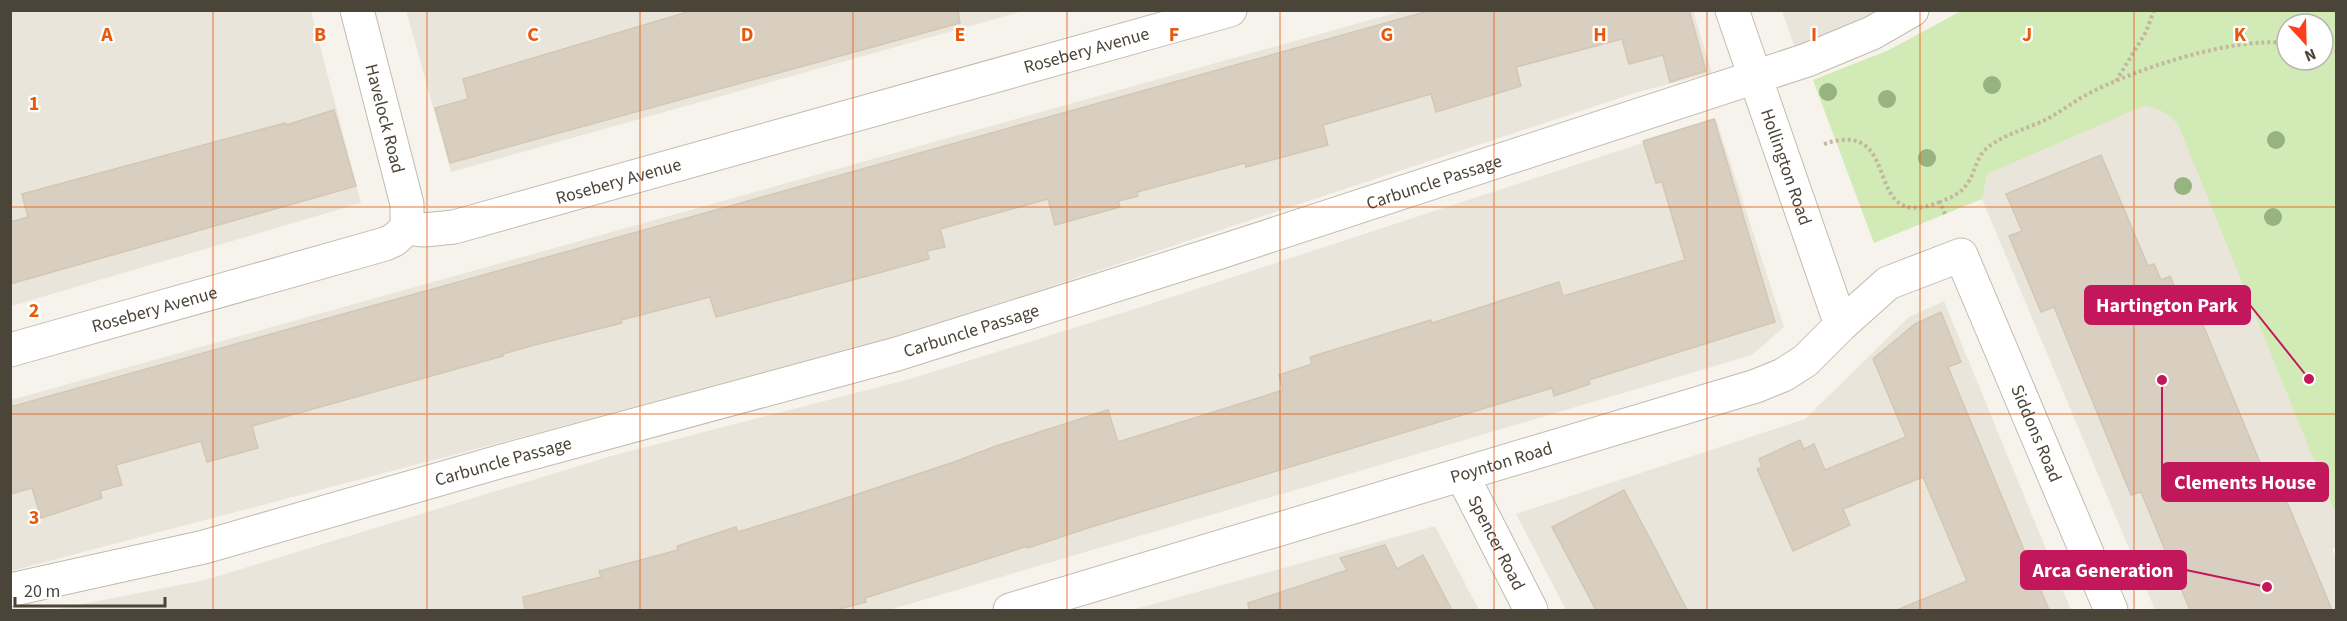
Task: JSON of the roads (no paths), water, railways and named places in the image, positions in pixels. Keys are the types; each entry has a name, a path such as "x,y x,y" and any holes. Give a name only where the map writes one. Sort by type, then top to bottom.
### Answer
{"street":[{"name":"Havelock Road","path":"357,10 407,204 407,228"},
{"name":"Rosebery Avenue","path":"10,350 385,244 394,240 407,228 424,231 454,227 1230,10"},
{"name":"Hollington Road","path":"1732,10 1841,325"},
{"name":"Carbuncle Passage","path":"10,590 204,547 514,458 897,354 1217,253 1807,60 1872,33 1912,10"},
{"name":"Poynton Road","path":"1010,610 1756,386 1783,375 1805,361 1888,283 1961,255"},
{"name":"Siddons Road","path":"1961,255 2110,610"},
{"name":"Spencer Road","path":"1462,475 1531,610"}],"place":[{"name":"Hartington Park","path":"2309,379"},
{"name":"Clements House","path":"2162,380"},
{"name":"Arca Generation","path":"2267,587"}]}
